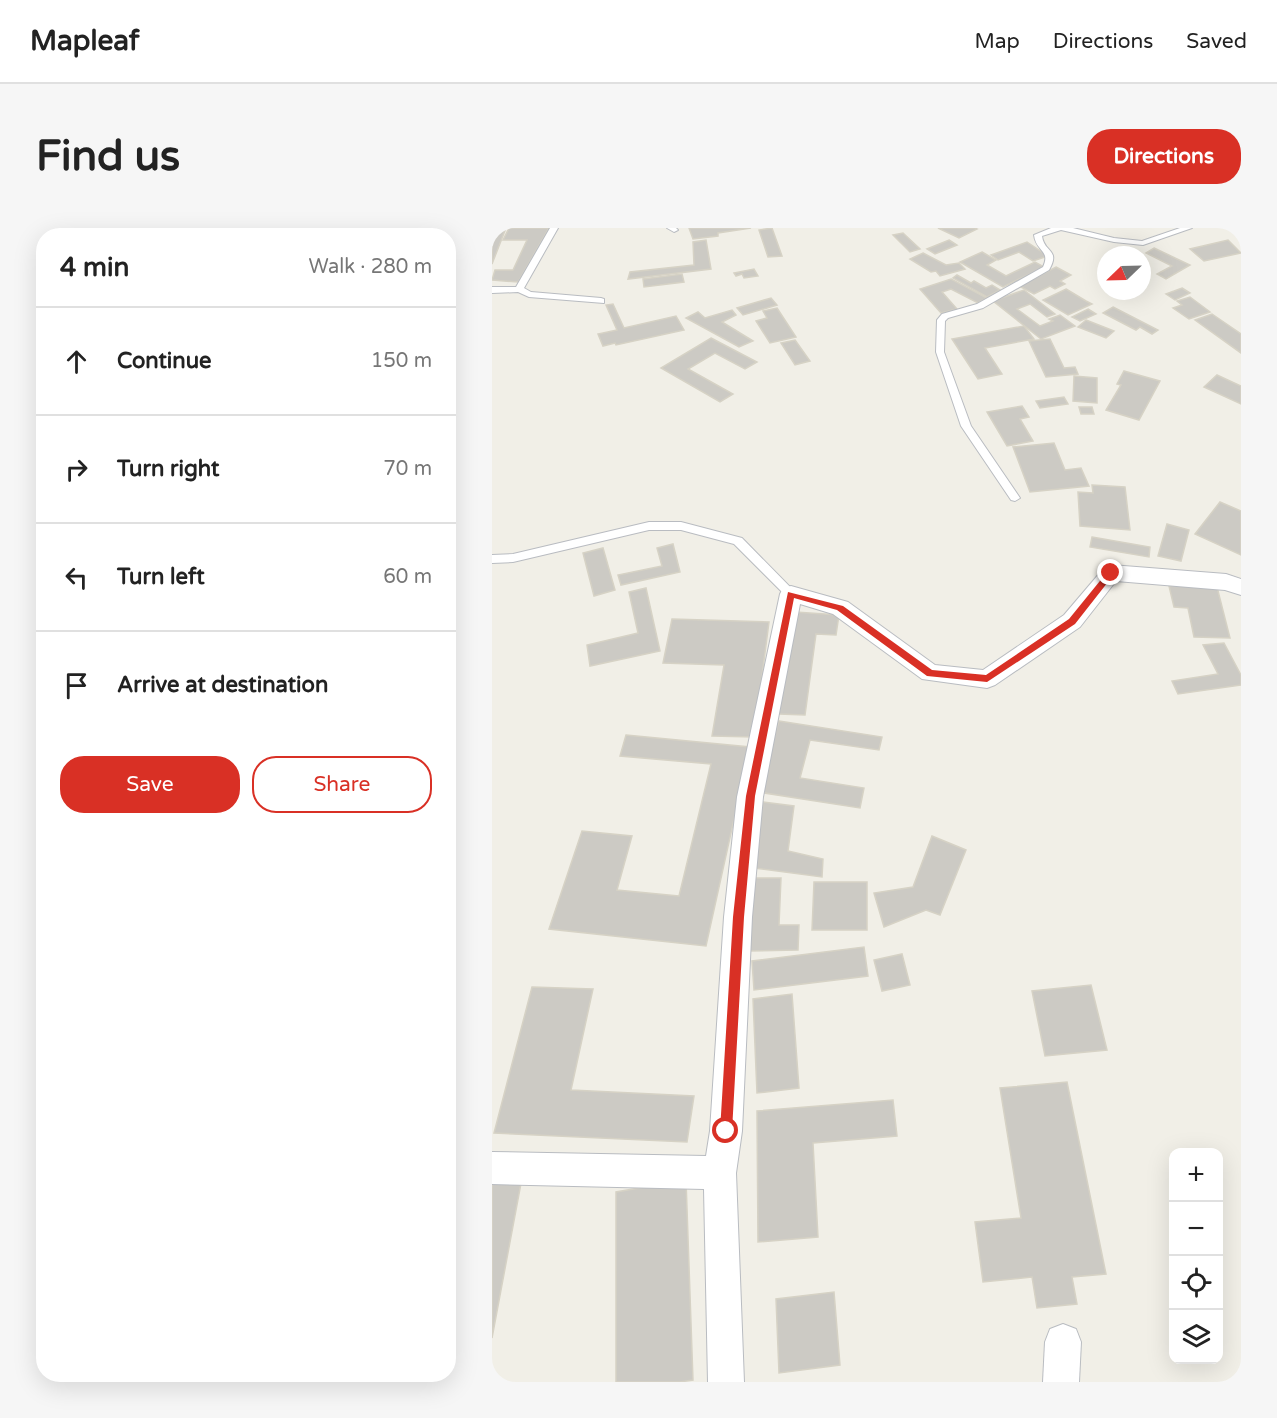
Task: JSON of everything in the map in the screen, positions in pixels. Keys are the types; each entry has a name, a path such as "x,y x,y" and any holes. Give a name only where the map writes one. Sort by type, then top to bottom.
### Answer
{"street":[{"path":"726,1382 720,1173 726,1131 738,917 750,796 790,594 840,608 930,674 987,679 1072,621 1111,573 1226,582 1241,587"},
{"path":"492,1168 720,1173"},
{"path":"1061,1382 1063,1342"}],"lane":[{"path":"519,288 554,228"},
{"path":"1015,498 966,426 940,352 941,320 945,316 980,306 1046,268 1049,253 1039,244 1038,235 1061,228 1114,240 1143,243 1188,228"},
{"path":"492,290 519,288 529,294 601,301"},
{"path":"492,559 513,558 649,526 681,526 738,541 790,594"}],"building":[{"path":"492,228 506,228 492,264"},
{"path":"509,228 549,228 518,282 492,280 495,270 513,270 527,240 503,240"},
{"path":"689,228 751,228 693,239"},
{"path":"772,228 782,256 768,257 759,230"},
{"path":"938,228 975,228 977,229 959,238"},
{"path":"903,233 920,249 910,252 893,235"},
{"path":"706,240 711,269 628,279 630,272 694,265 693,242"},
{"path":"949,240 957,245 935,254 927,249"},
{"path":"1228,240 1241,253 1204,261 1190,249"},
{"path":"1027,242 1048,256 1033,261 1019,252 998,260 991,255"},
{"path":"1154,248 1190,265 1166,279 1157,274 1172,266 1151,256 1151,250"},
{"path":"982,252 996,260 987,265 1006,276 1035,262 1044,267 1003,287 960,262"},
{"path":"923,253 946,265 959,263 965,269 940,276 936,271 931,272 910,259"},
{"path":"1056,267 1071,275 1060,281 1065,284 1055,289 1050,286 1034,294 1019,286"},
{"path":"754,269 758,276 744,278 742,274 736,276 734,273"},
{"path":"682,274 684,282 644,287 643,279"},
{"path":"957,275 971,283 974,281 986,288 992,285 1000,290 987,297 953,278"},
{"path":"951,279 987,298 978,303 951,289 942,292 957,309 941,313 920,289"},
{"path":"1182,288 1190,293 1175,300 1166,294"},
{"path":"1066,289 1092,304 1068,315 1043,300"},
{"path":"1024,290 1055,314 1047,317 1030,304 1017,309 1040,326 1053,321 1049,319 1060,315 1075,326 1041,339 993,301"},
{"path":"1190,297 1210,312 1189,319 1173,308 1182,305 1177,301"},
{"path":"771,298 777,305 743,315 737,308"},
{"path":"613,304 624,328 676,316 684,330 603,346 598,334 617,330 606,305"},
{"path":"1113,307 1158,330 1152,334 1140,327 1136,330 1103,313"},
{"path":"777,308 796,337 770,343 756,321 767,318 763,311"},
{"path":"1088,309 1096,314 1080,321 1072,317"},
{"path":"732,310 736,315 722,322 753,341 739,347 686,318 698,312 705,318"},
{"path":"1212,314 1241,334 1241,353 1195,320"},
{"path":"1086,320 1114,331 1106,338 1078,327"},
{"path":"1024,326 1034,339 985,348 1002,374 978,379 952,339"},
{"path":"711,338 757,362 745,369 715,353 688,369 733,394 720,402 661,368"},
{"path":"1050,339 1064,368 1075,367 1078,374 1046,377 1029,341"},
{"path":"795,340 810,361 795,365 781,343"},
{"path":"1124,371 1160,381 1139,420 1106,410 1121,385 1117,384"},
{"path":"1217,375 1241,386 1241,404 1204,387"},
{"path":"1074,376 1097,378 1097,403 1073,401"},
{"path":"1064,397 1068,404 1040,408 1036,401"},
{"path":"1022,406 1029,417 1020,419 1033,441 1007,446 987,412"},
{"path":"1079,407 1092,407 1094,414 1081,414"},
{"path":"1054,443 1065,470 1081,468 1089,486 1030,492 1013,447"},
{"path":"1092,485 1125,487 1130,530 1080,526 1078,492 1093,493"},
{"path":"1220,502 1241,511 1241,555 1195,534"},
{"path":"1167,524 1189,530 1181,561 1158,556"},
{"path":"1092,537 1150,547 1149,557 1090,547"},
{"path":"673,544 680,572 621,585 618,575 662,566 657,548"},
{"path":"603,548 615,590 594,596 583,553"},
{"path":"1169,586 1217,587 1230,638 1194,637 1188,608 1174,607"},
{"path":"646,588 660,651 590,666 587,645 638,633 629,592"},
{"path":"795,612 839,615 836,635 816,634 805,715 779,714"},
{"path":"672,619 769,622 754,737 712,736 724,665 663,663"},
{"path":"1224,643 1241,675 1241,685 1178,694 1172,681 1218,674 1203,645"},
{"path":"779,721 882,737 879,750 810,740 800,778 864,788 860,808 758,792"},
{"path":"626,735 750,747 706,946 549,929 582,831 632,836 617,890 679,896 711,764 620,756"},
{"path":"763,802 794,806 788,851 823,859 822,877 754,868"},
{"path":"932,836 966,850 940,915 926,910 884,927 874,893 913,887"},
{"path":"753,878 781,878 779,925 799,925 798,950 748,951"},
{"path":"814,882 867,882 867,930 812,930"},
{"path":"864,947 868,976 754,990 752,961"},
{"path":"902,954 910,985 882,991 874,960"},
{"path":"1091,985 1107,1050 1045,1056 1032,991"},
{"path":"532,987 593,989 571,1090 694,1096 687,1142 494,1133"},
{"path":"792,994 799,1088 757,1093 753,999"},
{"path":"1067,1082 1106,1274 1072,1277 1077,1304 1037,1308 1032,1277 983,1282 975,1222 1021,1218 1000,1088"},
{"path":"893,1100 897,1136 813,1143 818,1237 758,1242 757,1111"},
{"path":"492,1178 522,1178 492,1338"},
{"path":"686,1180 693,1380 616,1382 616,1192"},
{"path":"834,1292 840,1365 779,1373 776,1299"}],"route":[{"path":"726,1131 738,917 750,796 790,594 840,608 930,674 987,679 1072,621 1111,573"}]}
